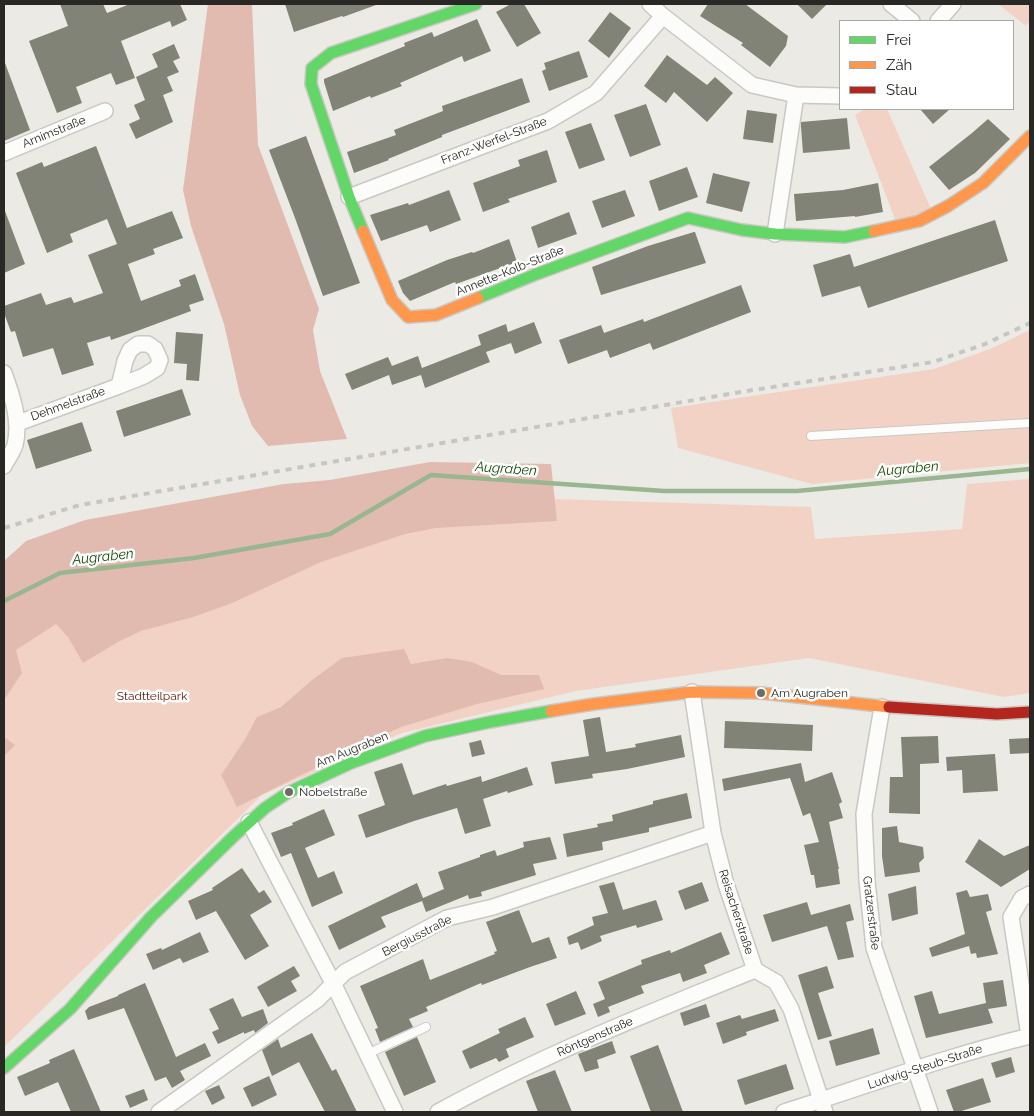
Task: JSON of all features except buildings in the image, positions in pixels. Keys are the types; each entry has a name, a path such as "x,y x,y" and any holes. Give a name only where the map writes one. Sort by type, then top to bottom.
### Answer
{"street":[{"name":"Annette-Kolb-Straße","path":"476,4 331,53 312,68 311,84 349,197 392,300 408,317 436,315 534,275 688,218 742,230 775,234 845,237 918,221 948,206 983,183 1030,136"},
{"path":"650,4 752,85 796,95 839,96"},
{"path":"891,4 911,20"},
{"path":"939,20 953,4"},
{"name":"Franz-Werfel-Straße","path":"349,197 548,121 596,93 663,16"},
{"path":"775,234 796,95"},
{"name":"Arnimstraße","path":"4,153 105,111"},
{"path":"4,373 18,423 14,446 4,466"},
{"name":"Dehmelstraße","path":"18,423 119,386"},
{"name":"Am Augraben","path":"4,1068 70,1009 151,917 264,808 289,792 351,763 425,736 490,722 594,704 692,692 761,693 882,707 997,714 1030,712"},
{"name":"Reisacherstraße","path":"692,692 713,833 726,884 755,970 776,982 791,1009 823,1106"},
{"name":"Gratzerstraße","path":"882,707 864,814 866,881 874,948 930,1112"},
{"path":"249,822 334,985 395,1112"},
{"name":"Bergiusstraße","path":"159,1112 317,1000 345,972 447,918 493,907 713,833"},
{"path":"1030,894 1022,898 1011,917 1030,1036"},
{"name":"Röntgenstraße","path":"438,1112 517,1072 612,1028 755,970"},
{"name":"Ludwig-Steub-Straße","path":"784,1112 823,1106 916,1069 1030,1036"}],"lane":[{"path":"811,436 1030,422"},
{"path":"367,1054 426,1027"}],"green space":[{"path":"998,4 1030,4 1030,20 1026,26"},
{"path":"863,110 887,110 935,218 900,232 855,115"},
{"path":"1030,330 1030,463 812,484 678,448 671,408 934,369 990,349"},
{"name":"Stadtteilpark","path":"1030,479 1030,693 1004,697 809,658 576,691 402,733 262,795 4,1047 4,585 554,494 555,499 811,507 815,539 962,529 967,484"}],"shaded area":[{"path":"208,4 252,4 258,145 319,309 313,330 320,371 347,439 268,446 252,426 240,395 224,324 191,226 183,190"},
{"path":"430,462 551,464 557,521 436,528 405,534 321,562 230,604 193,617 141,631 83,663 68,637 56,624 16,650 22,673 4,700 4,561 26,541 85,520 284,484 330,480"},
{"path":"404,649 411,664 447,658 472,662 501,675 539,675 544,689 477,704 401,727 237,807 221,775 244,741 257,717 281,707 312,680 342,658"},
{"path":"4,737 15,745 4,756"}],"waterway":[{"name":"Augraben","path":"4,601 60,573 194,558 330,534 431,475 664,491 797,491 1030,469"}],"railway":[{"path":"4,528 80,505 747,391 933,362 985,344 1030,323"}],"traffic: fast":[{"path":"363,231 349,197 311,84 312,68 331,53 476,4"},
{"path":"478,298 534,275 688,218 742,230 775,234 845,237 874,231"},
{"path":"4,1068 70,1009 151,917 234,836 265,808 289,792 351,763 425,736 551,711"}],"traffic: slow":[{"path":"874,231 919,221 948,206 983,183 1030,136"},
{"path":"363,231 392,300 408,317 436,315 478,298"},
{"path":"551,711 692,692 761,693 889,707"}],"traffic: jam":[{"path":"889,707 997,714 1030,712"}],"place":[{"name":"Am Augraben","path":"761,693"},
{"name":"Nobelstraße","path":"289,792"}]}
